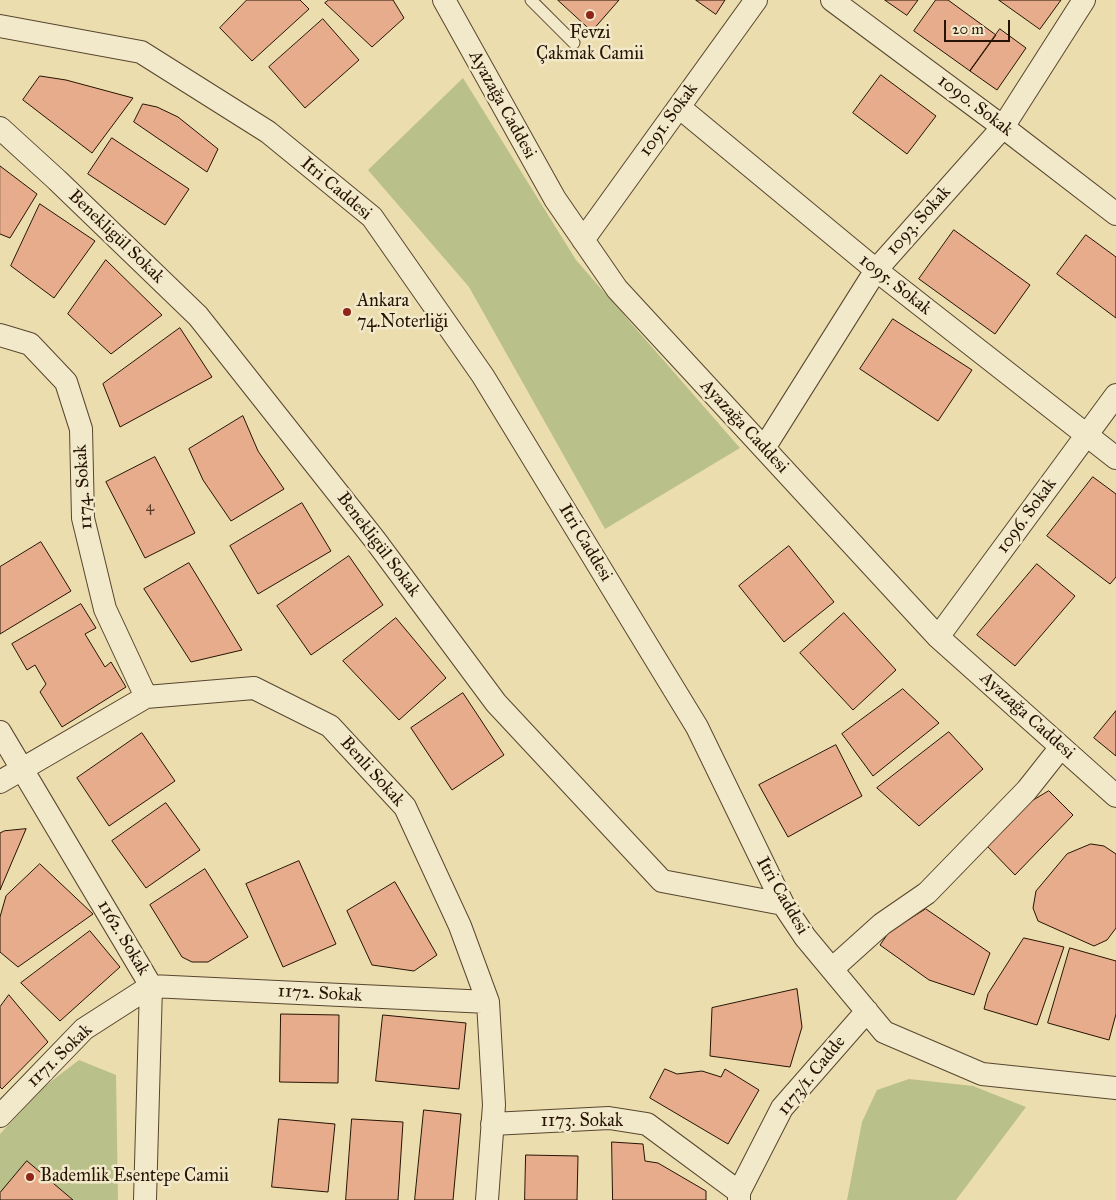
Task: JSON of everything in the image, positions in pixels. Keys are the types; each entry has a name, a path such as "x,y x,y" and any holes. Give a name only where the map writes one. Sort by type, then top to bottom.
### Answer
{"street":[{"name":"Ayazağa Caddesi","path":"444,0 555,200 617,289 938,637 1116,796"},
{"name":"1091. Sokak","path":"583,240 756,0"},
{"name":"1090. Sokak","path":"832,0 1116,214"},
{"name":"1093. Sokak","path":"764,448 876,270 1003,127 1084,0"},
{"name":"Itri Caddesi","path":"0,26 141,52 268,132 372,216 483,376 697,727 783,904 805,937 884,1032 982,1074 1116,1088"},
{"name":"1095. Sokak","path":"679,107 876,270 1088,434 1116,458"},
{"name":"Benekligül Sokak","path":"0,128 198,316 375,540 496,703 662,881 783,904"},
{"name":"1174. Sokak","path":"0,335 30,344 66,382 81,429 83,518 105,609 146,697"},
{"name":"1096. Sokak","path":"938,637 1116,395"},
{"name":"Benli Sokak","path":"0,782 146,697 254,688 330,726 405,807 460,926 488,1002 494,1105 487,1200"},
{"name":"1162. Sokak","path":"0,732 151,986 145,1200"},
{"path":"832,969 882,924 927,893 1027,790 1061,747"},
{"name":"1172. Sokak","path":"151,986 488,1002"},
{"name":"1171. Sokak","path":"0,1116 84,1029 151,986"},
{"name":"1173/1. Cadde","path":"739,1196 782,1108 867,1011"},
{"name":"1173. Sokak","path":"492,1124 608,1118 647,1124 739,1196"}],"lane":[{"path":"531,0 574,44"}],"green space":[{"path":"463,78 576,260 740,448 605,529 469,287 368,170"},
{"path":"79,1060 116,1075 118,1200 0,1200 0,1134 45,1086"},
{"path":"909,1079 973,1086 1026,1107 956,1200 847,1200 862,1122 877,1090"}],"building":[{"path":"247,0 300,0 309,9 252,61 220,28"},
{"path":"329,0 393,0 404,18 372,47 325,3"},
{"name":"Fevzi Çakmak Camii","path":"558,0 619,0 592,31"},
{"path":"696,0 725,0 716,14"},
{"path":"885,0 918,0 907,15"},
{"path":"936,0 948,0 996,35 970,71 914,31"},
{"path":"999,0 1061,0 1040,29"},
{"path":"323,19 359,60 305,108 269,67"},
{"path":"1000,29 1026,48 997,90 970,71"},
{"path":"881,75 936,116 907,154 853,113"},
{"path":"40,76 66,80 133,98 92,153 23,100"},
{"path":"143,104 157,107 178,117 218,149 207,172 134,122"},
{"path":"112,138 189,189 165,225 88,174"},
{"path":"0,166 37,194 10,238 0,234"},
{"path":"40,204 95,241 54,298 11,266"},
{"path":"954,230 1030,285 995,334 919,279"},
{"path":"1086,235 1116,257 1116,318 1057,274"},
{"path":"106,260 162,315 111,354 68,314"},
{"path":"893,319 972,370 938,421 860,369"},
{"path":"180,328 212,377 120,427 103,384"},
{"path":"243,416 258,451 284,489 231,521 203,480 189,449"},
{"path":"155,457 195,533 145,558 106,482"},
{"path":"1093,477 1116,494 1116,577 1110,584 1047,536"},
{"path":"302,503 331,551 258,594 230,546"},
{"path":"41,542 71,591 0,634 0,567"},
{"path":"789,546 834,602 784,642 739,586"},
{"path":"349,556 383,605 311,655 277,606"},
{"path":"189,563 242,650 191,662 144,589"},
{"path":"1037,564 1075,596 1015,666 977,635"},
{"path":"81,604 96,628 85,634 105,667 111,662 126,687 62,727 40,692 46,684 35,665 27,670 12,644"},
{"path":"844,613 896,670 853,710 800,653"},
{"path":"396,618 446,678 399,720 343,661"},
{"path":"903,689 939,723 873,776 842,734"},
{"path":"463,693 504,755 452,790 411,728"},
{"path":"1116,711 1116,756 1094,738"},
{"path":"949,732 983,769 919,826 877,788"},
{"path":"142,733 175,781 109,826 77,778"},
{"path":"836,745 862,796 788,837 759,785"},
{"path":"1049,791 1073,815 1015,875 986,845 1020,808"},
{"path":"166,803 200,850 146,888 112,841"},
{"path":"26,829 0,890 0,833"},
{"path":"1091,844 1104,846 1116,854 1116,928 1107,940 1094,946 1038,921 1033,908 1036,891 1067,854"},
{"path":"299,861 336,944 283,967 246,884"},
{"path":"40,864 93,914 18,967 0,952 0,917 6,896"},
{"path":"205,869 248,937 208,962 192,962 182,957 150,905"},
{"path":"395,882 437,955 414,971 372,965 347,911"},
{"path":"926,909 990,953 974,995 929,980 880,945 889,932"},
{"path":"90,931 120,967 60,1021 21,983"},
{"path":"1024,938 1064,947 1037,1025 984,1009 988,994"},
{"path":"1070,948 1116,961 1116,1014 1109,1040 1048,1023"},
{"path":"797,989 802,1027 790,1067 710,1056 712,1008"},
{"path":"9,995 48,1042 2,1089 0,1087 0,1007"},
{"path":"281,1014 339,1015 338,1083 280,1082"},
{"path":"383,1015 466,1023 459,1089 376,1081"},
{"path":"665,1069 677,1074 702,1071 721,1077 725,1069 759,1090 728,1144 650,1098"},
{"path":"424,1110 461,1114 453,1200 415,1200"},
{"path":"279,1119 335,1124 328,1192 272,1187"},
{"path":"352,1119 403,1122 398,1200 346,1200"},
{"path":"612,1142 643,1144 645,1161 658,1163 706,1191 706,1200 613,1200"},
{"path":"526,1155 578,1156 577,1200 525,1200"},
{"name":"Bademlik Esentepe Camii","path":"27,1161 73,1200 0,1200 0,1193"}],"place":[{"name":"Fevzi Çakmak Camii","path":"590,15"},
{"name":"Ankara 74.Noterliği","path":"347,312"},
{"name":"Bademlik Esentepe Camii","path":"30,1177"}]}
